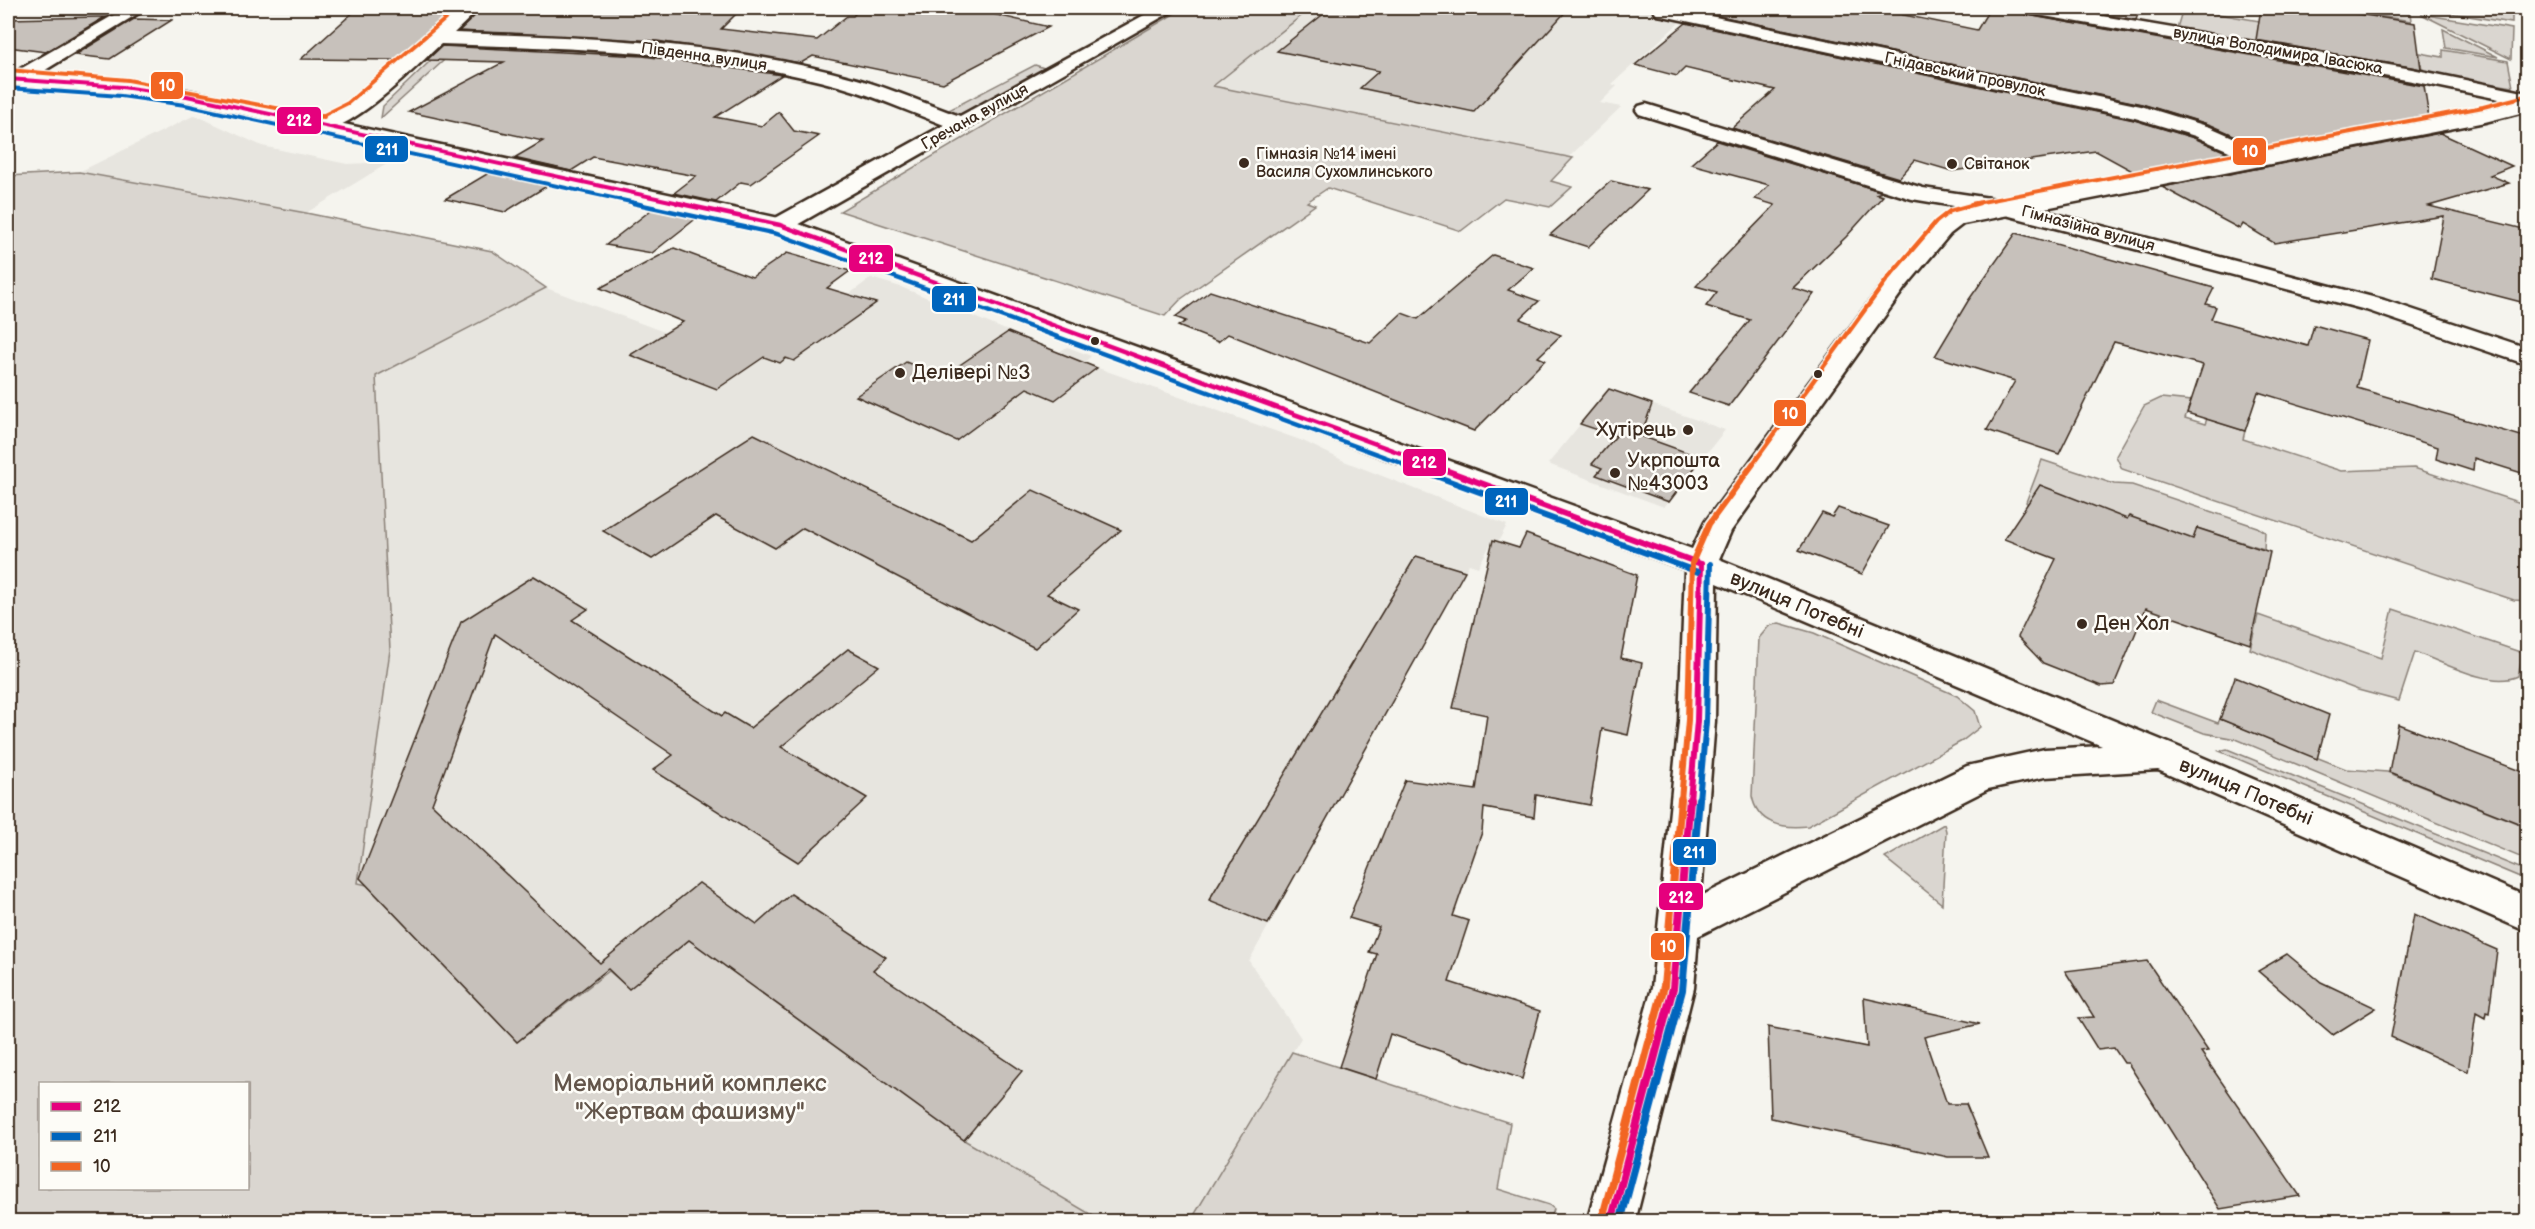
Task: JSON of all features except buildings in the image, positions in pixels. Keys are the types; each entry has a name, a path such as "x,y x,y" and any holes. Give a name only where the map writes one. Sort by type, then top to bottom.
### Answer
{"street":[{"path":"12,79 138,8"},
{"path":"322,126 353,111 471,8"},
{"name":"Гречана вулиця","path":"780,225 1169,8"},
{"name":"вулиця Володимира Івасюка","path":"2027,8 2412,75 2528,99"},
{"name":"Гнідавський провулок","path":"1663,10 2089,102 2185,125 2229,140 2261,158"},
{"name":"Південна вулиця","path":"438,38 629,47 731,58 835,79 962,124"},
{"name":"вулиця Потебні","path":"12,79 122,87 187,96 780,225 1701,564 2163,756 2528,915"},
{"path":"1611,1221 1673,988 1696,721 1701,564 1716,529 1895,284 1942,229 1955,219 2003,207 2485,116 2528,105"},
{"name":"Гімназійна вулиця","path":"1646,110 1920,194 2003,207 2375,305 2528,357"},
{"path":"1679,926 1980,776 2045,763 2163,756"}],"shaded area":[{"name":"Гімназія №14 імені Василя Сухомлинського","path":"1184,8 1645,8 1680,22 1612,84 1617,86 1600,103 1621,107 1570,156 1573,158 1551,181 1572,187 1550,207 1504,198 1461,231 1328,188 1307,202 1315,205 1181,299 1165,316 840,211"},
{"path":"195,115 262,146 347,164 390,162 306,213 79,172"},
{"path":"871,278 901,287 1059,352 1067,347 1091,356 1084,363 1303,441 1344,461 1507,525 1498,542 1493,540 1478,567 1469,564 1249,961 1301,1038 1190,1221 1102,1221 964,1140 629,989 609,971 517,1042 367,885 358,883 390,650 376,376 546,288 753,365"},
{"path":"1609,389 1725,430 1664,507 1548,464"}],"green space":[{"name":"Гімназія №14 імені Василя Сухомлинського","path":"1184,8 1311,8 1213,86 1573,158 1551,181 1572,187 1550,207 1504,198 1461,231 1328,188 1307,202 1315,205 1181,299 1165,316 840,211"},
{"path":"2183,8 2395,44 2349,55 2349,58 2177,28"},
{"path":"2330,8 2382,8 2410,12 2411,21"},
{"path":"2419,8 2512,8 2512,23"},
{"path":"2421,14 2512,29 2511,59"},
{"path":"2443,29 2498,57 2446,48"},
{"path":"465,41 381,118 383,106 449,43"},
{"path":"2443,50 2508,61 2513,87 2422,72 2420,53 2443,57"},
{"path":"1035,65 1047,69 959,115 947,111"},
{"name":"Меморіальний комплекс \"Жертвам фашизму\"","path":"79,172 306,213 492,251 546,288 376,376 390,650 358,883 367,885 517,1042 609,971 629,988 689,940 964,1140 1102,1221 8,1222 8,176"},
{"path":"2161,398 2191,401 2185,418 2205,424 2207,419 2245,431 2243,439 2341,471 2414,468 2527,505 2527,601 2514,600 2122,469 2116,456 2144,406"},
{"path":"2042,460 2114,484 2132,485 2257,527 2265,532 2264,549 2197,528 2187,562 2029,505 2026,502"},
{"path":"2393,609 2523,653 2518,676 2507,679 2481,677 2415,652 2399,701 2358,690 2250,649 2258,615 2381,658"},
{"path":"1779,623 1814,633 1957,696 1975,711 1980,727 1962,741 1808,826 1789,827 1772,823 1759,813 1752,796 1759,638 1769,626"},
{"path":"2156,700 2218,723 2220,719 2346,769 2387,772 2527,827 2527,860 2236,739 2204,733 2151,712"},
{"path":"2227,749 2527,871 2527,880 2219,751"},
{"path":"1944,824 1946,831 1942,904 1885,858"},
{"path":"1292,1052 1510,1123 1498,1189 1549,1205 1554,1209 1550,1222 1190,1222"}],"transit line":[{"name":"10","path":"318,118 348,103 458,8"},
{"name":"10","path":"8,70 128,80 324,117"},
{"name":"212","path":"8,79 122,87 187,96 780,225 1701,564"},
{"name":"211","path":"8,88 121,96 185,105 777,234 1698,572"},
{"name":"10","path":"1602,1220 1664,986 1688,720 1692,563 1709,524 1888,278 1936,222 1950,211 1967,205 2483,107 2526,96"},
{"name":"212","path":"1611,1222 1673,988 1697,721 1701,564"},
{"name":"211","path":"1620,1222 1682,990 1706,722 1710,564"}],"place":[{"name":"Гімназія №14 імені Василя Сухомлинського","path":"1244,163"},
{"name":"Світанок","path":"1952,164"},
{"name":"Делівері №3","path":"900,373"},
{"name":"Хутірець","path":"1688,430"},
{"name":"Укрпошта №43003","path":"1615,473"},
{"name":"Ден Хол","path":"2082,624"}]}
